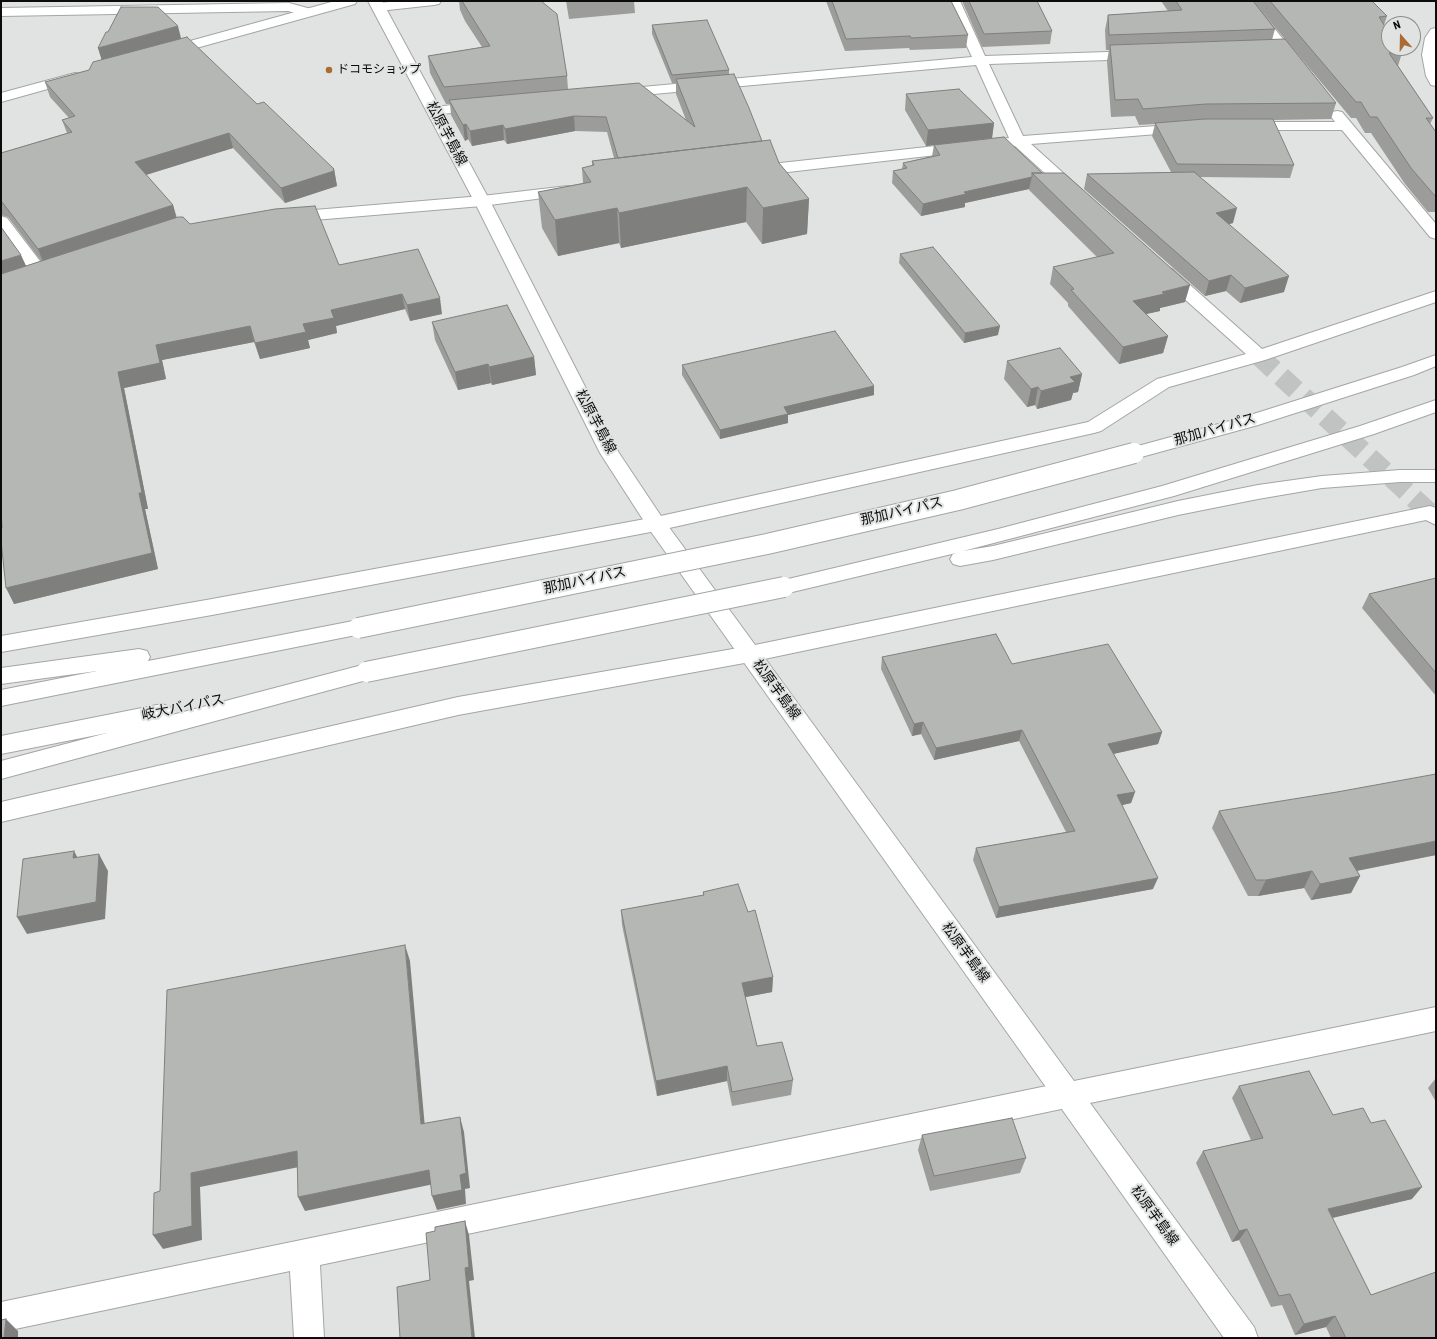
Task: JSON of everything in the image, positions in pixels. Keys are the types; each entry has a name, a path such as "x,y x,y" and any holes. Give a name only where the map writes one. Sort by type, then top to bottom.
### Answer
{"main road":[{"path":"154,55 350,1"},
{"path":"377,4 434,1"},
{"path":"952,1 1018,142 1088,204"},
{"path":"1245,1 1304,74"},
{"name":"松原芋島線","path":"377,4 482,201 610,453 656,524 1066,1095 1243,1338"},
{"path":"1,12 289,7 306,12"},
{"path":"1436,32 1432,38 1429,55 1433,76 1436,82"},
{"path":"1269,51 1285,50"},
{"path":"608,94 980,60 1152,55"},
{"path":"1,98 85,74"},
{"path":"1327,103 1436,234"},
{"path":"434,110 497,105"},
{"path":"1234,126 1346,126"},
{"path":"742,172 1018,142 1194,127"},
{"path":"275,218 482,201 584,189"},
{"path":"1,221 41,273"},
{"path":"1153,262 1259,356"},
{"path":"1,644 220,606 656,524 1094,427 1163,383 1259,356 1436,296"},
{"path":"1251,421 1436,344"},
{"name":"那加バイパス","path":"358,628 774,542 958,500 1251,421 1408,371 1436,360"},
{"path":"1,770 366,672 784,587 998,536 1167,491 1367,430 1436,406"},
{"path":"784,587 993,553 1178,508 1258,492 1322,482 1400,476 1436,476"},
{"path":"1,812 458,706 750,654 1430,513 1436,518"},
{"path":"1,676 358,628"},
{"path":"1,698 358,628"},
{"name":"岐大バイパス","path":"1,745 366,672"},
{"path":"1,1317 304,1252 1436,1019"},
{"path":"304,1252 309,1338"}],"building":[{"path":"462,1 541,1 557,14 567,76 444,87 428,56 490,46"},
{"path":"832,1 951,1 968,35 846,39"},
{"path":"969,1 1037,1 1052,31 984,34"},
{"path":"1176,1 1253,1 1275,29 1109,35 1108,15 1182,10"},
{"path":"1270,1 1372,1 1387,16 1379,17 1381,20 1381,56 1391,56 1433,118 1426,118 1436,132 1436,196 1411,168 1377,117 1370,117 1361,102 1356,102"},
{"path":"121,7 158,7 178,26 98,48"},
{"path":"707,20 729,70 672,75 652,25"},
{"path":"187,37 257,104 264,102 334,169 334,171 281,188 229,133 135,162 173,205 38,249 1,202 1,153 72,132 62,120 75,116 45,82 89,70 93,62"},
{"path":"1285,39 1336,103 1206,104 1143,109 1138,99 1115,100 1110,45"},
{"path":"734,74 762,141 618,158 606,117 574,116 505,129 503,125 470,131 466,124 463,125 449,100 639,83 695,127 676,79"},
{"path":"959,89 994,123 928,130 906,94"},
{"path":"1205,119 1273,119 1294,165 1177,164 1155,123"},
{"path":"1004,137 1042,173 1032,173 1032,177 964,192 966,194 923,204 893,171 907,168 903,163 940,155 934,145"},
{"path":"770,140 779,163 809,199 763,208 747,187 619,213 617,208 555,220 538,192 591,182 582,168 594,165 592,161"},
{"path":"1194,172 1237,208 1216,213 1289,276 1245,288 1231,275 1209,281 1087,174"},
{"path":"1032,173 1064,173 1190,285 1162,292 1164,294 1133,301 1168,336 1123,347 1071,290 1074,289 1053,267 1114,253"},
{"path":"315,206 339,265 418,249 440,298 407,305 402,294 331,310 334,318 303,324 306,332 255,343 250,326 156,345 160,363 118,372 142,493 139,493 152,553 6,588 1,541 1,274 178,217 183,217 190,224 275,209"},
{"path":"1,227 21,255 1,261"},
{"path":"933,247 1000,326 965,333 900,254"},
{"path":"507,305 534,357 489,367 488,364 455,372 432,322"},
{"path":"835,331 874,386 784,407 788,414 720,430 682,365"},
{"path":"1060,348 1082,374 1070,377 1075,382 1041,391 1038,387 1031,389 1007,361"},
{"path":"1436,578 1436,673 1369,594"},
{"path":"996,634 1012,664 1108,644 1162,732 1108,744 1135,792 1117,795 1158,878 999,907 976,848 1075,831 1022,730 936,748 923,722 914,724 882,657"},
{"path":"1436,774 1436,841 1349,858 1360,876 1320,884 1312,871 1266,880 1256,880 1219,811 1337,792"},
{"path":"74,851 73,858 99,854 96,902 17,917 23,859"},
{"path":"738,884 748,912 755,910 773,977 742,983 757,1046 782,1042 793,1080 732,1092 727,1066 656,1081 621,910 704,895 703,892"},
{"path":"405,945 421,1124 460,1117 466,1173 460,1175 462,1190 432,1196 429,1170 298,1197 297,1151 191,1173 192,1226 153,1235 154,1193 160,1191 167,990"},
{"path":"1309,1071 1333,1115 1363,1108 1371,1123 1385,1120 1422,1187 1328,1209 1371,1295 1436,1272 1436,1338 1346,1338 1335,1316 1304,1324 1290,1294 1279,1296 1247,1229 1239,1231 1203,1151 1263,1138 1239,1086"},
{"path":"1012,1118 1026,1158 934,1176 922,1135"},
{"path":"465,1221 469,1267 465,1268 472,1338 400,1338 397,1287 430,1280 426,1233 435,1231 435,1227"},
{"path":"6,1319 4,1338 1,1338 1,1320"}],"tunnel":[{"path":"1259,356 1430,513"}],"place":[{"name":"ドコモショップ","path":"329,70"}]}
